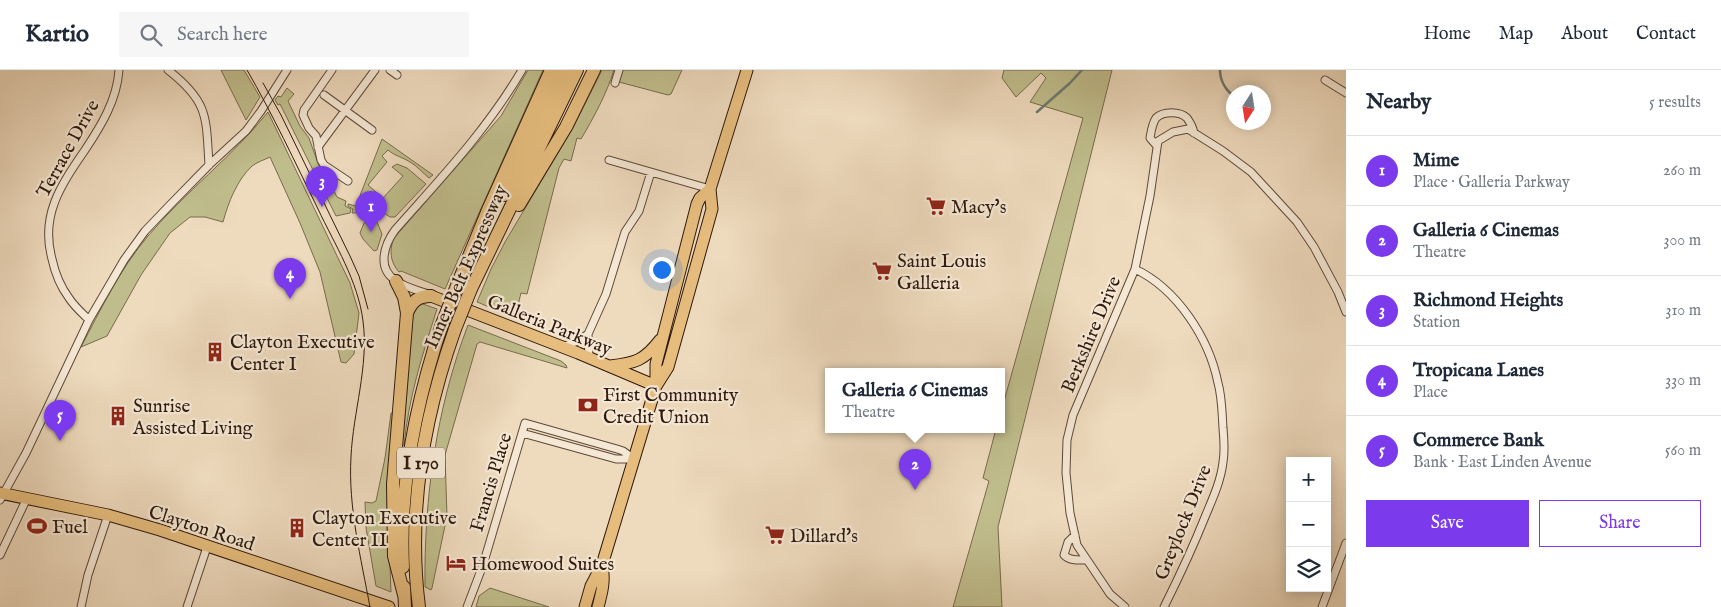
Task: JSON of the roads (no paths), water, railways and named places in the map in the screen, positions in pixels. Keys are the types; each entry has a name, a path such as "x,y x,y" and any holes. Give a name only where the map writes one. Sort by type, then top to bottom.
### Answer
{"highway":[{"name":"Inner Belt Expressway","path":"405,601 403,530 408,465 421,394 442,324 458,283 488,210 551,70"},
{"path":"464,270 486,232 564,70"},
{"name":"Inner Belt Expressway","path":"418,604 415,520 420,470 434,397 455,329 472,289 577,70"},
{"path":"498,233 523,199 547,161 579,103 594,70"},
{"path":"396,281 404,297 408,314"},
{"path":"405,601 394,556 393,484 408,314 413,301 420,297 431,296"}],"main road":[{"path":"585,607 591,586 602,565 656,386 668,367 712,210 710,189 747,70"},
{"path":"656,386 655,369 662,336 697,204 700,198 710,189"},
{"name":"Galleria Parkway","path":"431,296 656,386"},
{"path":"608,366 634,363 643,358 662,336"},
{"name":"Clayton Road","path":"1,496 27,498 108,515 160,530 358,602 388,607"},
{"path":"598,607 604,588 602,565"}],"street":[{"name":"Terrace Drive","path":"89,320 69,298 56,276 50,254 48,231 50,212 58,193 105,119 119,78 119,70"},
{"path":"168,70 184,82 196,96 203,110 209,165"},
{"path":"1,496 26,453 89,320 124,260 145,231 209,165 246,131 287,70"},
{"path":"332,70 304,110 303,115 309,128 316,136 321,160 324,165 348,181"},
{"path":"318,147 375,70"},
{"path":"390,70 397,75"},
{"path":"396,281 384,265 385,250 389,237 473,142 494,114 522,70"},
{"path":"616,83 619,70"},
{"path":"1325,80 1346,93"},
{"path":"324,94 372,130"},
{"name":"Berkshire Drive","path":"1125,607 1110,594 1077,545 1069,503 1066,473 1067,440 1074,415 1135,269 1150,196 1158,144 1150,138 1151,129 1156,118 1163,114 1178,114 1186,118 1194,133"},
{"path":"1158,144 1173,132 1188,129 1223,151 1251,172 1297,222 1314,247 1338,292 1346,312"},
{"path":"608,160 710,189"},
{"path":"589,358 588,334 606,294 625,232 639,211 651,172"},
{"name":"Greylock Drive","path":"1135,269 1149,276 1165,288 1185,310 1200,336 1210,359 1218,382 1222,408 1224,462 1186,564 1164,607"},
{"name":"Galleria Parkway","path":"396,281 431,296"},
{"path":"562,347 578,341 588,334"},
{"name":"Francis Place","path":"468,607 483,566 525,423 618,449 634,459"},
{"path":"522,433 616,460 634,459"},
{"path":"0,555 27,498"},
{"path":"81,607 88,575 108,515"},
{"path":"1076,535 1068,542 1064,555 1067,558 1076,560 1087,560"},
{"path":"1322,607 1346,543"},
{"path":"187,607 207,547"}],"waterway":[{"path":"1037,112 1082,70"},
{"path":"1220,70 1226,88"}],"tram line":[{"path":"247,70 275,121 351,277 360,306 363,321 364,355 352,440 351,495 370,607"},
{"path":"263,83 281,115 350,256 359,276 368,309"}],"place":[{"name":"Macy's","path":"936,206"},
{"name":"Richmond Heights","path":"322,207"},
{"name":"Mime","path":"371,232"},
{"name":"Saint Louis Galleria","path":"882,271"},
{"name":"Tropicana Lanes","path":"290,299"},
{"name":"Clayton Executive Center I","path":"215,352"},
{"name":"First Community Credit Union","path":"588,405"},
{"name":"Sunrise Assisted Living","path":"118,416"},
{"name":"Commerce Bank","path":"60,441"},
{"name":"Galleria 6 Cinemas","path":"915,490"},
{"name":"Fuel","path":"37,526"},
{"name":"Clayton Executive Center II","path":"297,528"},
{"name":"Dillard's","path":"775,535"},
{"name":"Homewood Suites","path":"456,563"}]}
